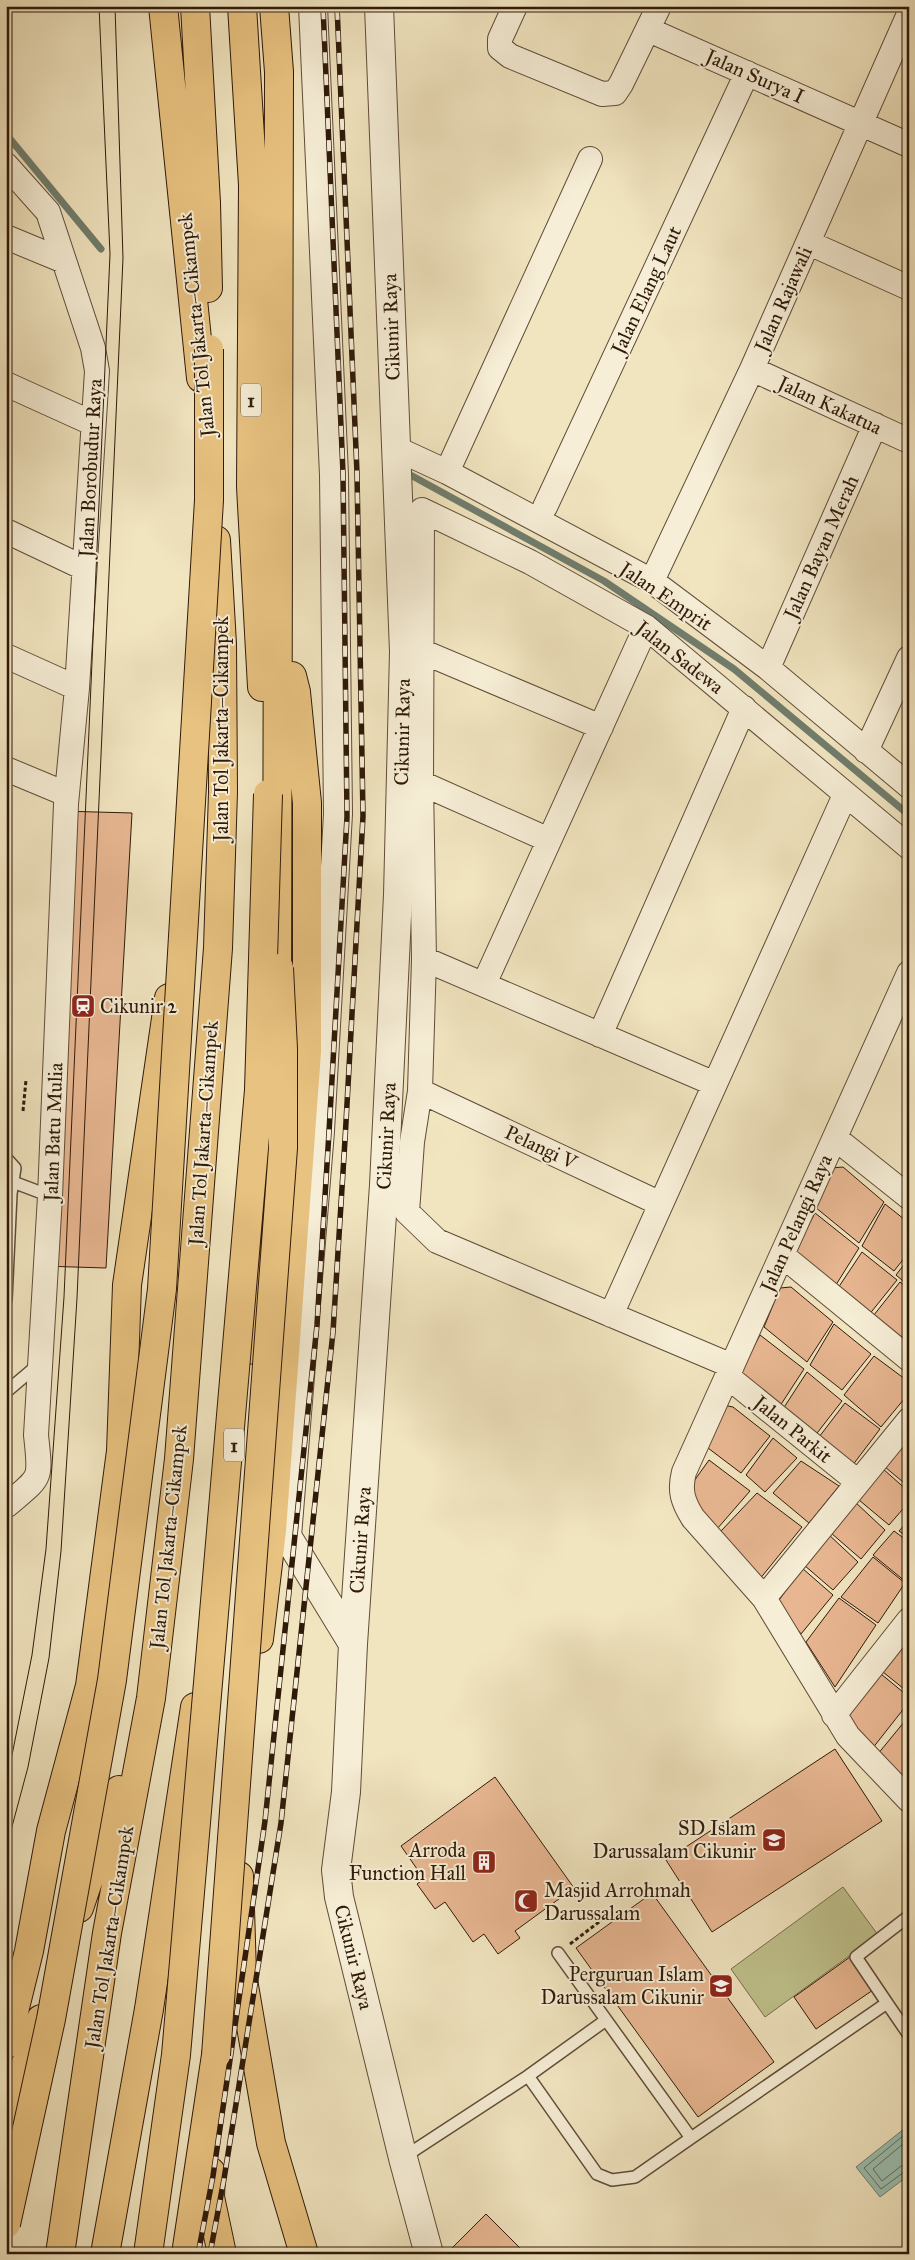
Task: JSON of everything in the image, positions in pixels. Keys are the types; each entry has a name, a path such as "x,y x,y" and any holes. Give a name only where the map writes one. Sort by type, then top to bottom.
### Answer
{"highway":[{"name":"Jalan Tol Jakarta–Cikampek","path":"60,2254 107,1933 151,1698 178,1459 218,948 224,792 222,644 214,506 163,6"},
{"path":"6,2224 51,2019 112,1680 162,1289 209,500 210,349 206,203 195,6"},
{"name":"1","path":"242,6 253,185 250,488 268,794"},
{"name":"1","path":"105,2254 149,2009 266,1227 279,954 279,72 274,6"},
{"path":"279,628 296,692 307,803 308,1052 272,1530 254,1679 239,1860 242,1974 271,2143 304,2254"},
{"path":"222,2254 210,2197 216,2055 283,1148 283,1049 268,794"},
{"path":"148,2254 176,2055 259,1090 268,794"},
{"path":"6,2044 30,1951 51,1831 90,1686 121,1451 126,1285 188,868"},
{"path":"6,2122 151,1698"},
{"path":"186,2254 216,2055"}],"street":[{"path":"313,6 334,475 338,814 320,1130 286,1536 353,1644"},
{"name":"Cikunir Raya","path":"379,6 404,652 398,895 379,1272 353,1644 346,1792 336,1870 339,1897 402,2158 429,2254"},
{"path":"515,6 500,39 500,48 510,56 602,94 615,93 649,30 659,6"},
{"name":"Jalan Rajawali","path":"652,581 752,369 909,14"},
{"name":"Jalan Surya I","path":"649,30 909,145"},
{"name":"Jalan Elang Laut","path":"545,507 747,73"},
{"path":"447,472 590,159"},
{"name":"Jalan Borobudur Raya","path":"6,165 48,212 93,348 96,371 77,688 66,794"},
{"path":"6,237 64,261"},
{"path":"809,242 909,288"},
{"name":"Jalan Kakatua","path":"752,369 909,441"},
{"path":"6,384 92,423"},
{"name":"Jalan Bayan Merah","path":"768,668 875,425"},
{"name":"Jalan Emprit","path":"395,448 447,472 652,581 768,668 909,786"},
{"name":"Jalan Sadewa","path":"421,651 422,510 530,562 646,627 909,847"},
{"path":"6,532 84,568"},
{"path":"484,984 646,627"},
{"path":"420,1091 424,959 421,651 601,726"},
{"path":"6,656 77,688"},
{"path":"866,751 909,658"},
{"path":"600,1035 744,708"},
{"path":"7,770 66,794"},
{"path":"421,783 549,840"},
{"name":"Jalan Batu Mulia","path":"6,1506 34,1482 40,1469 36,1434 50,1196 66,794"},
{"path":"611,1314 845,795"},
{"path":"424,959 715,1084"},
{"name":"Jalan Pelangi Raya","path":"764,1598 693,1518 684,1503 680,1486 684,1472 909,973"},
{"name":"Pelangi V","path":"420,1091 661,1204"},
{"name":"Jalan Parkit","path":"420,1091 412,1142 407,1212 437,1241 611,1314 730,1371 858,1482"},
{"path":"834,1138 909,1196"},
{"path":"782,1255 909,1359"},
{"path":"909,1420 764,1598 848,1736 909,1800"},
{"path":"834,1715 909,1620"}],"lane":[{"path":"6,1158 15,1168 6,1300"},
{"path":"13,1182 50,1196"},
{"path":"6,1392 40,1364"},
{"path":"909,1916 856,1957 909,2035"},
{"path":"558,1954 691,2138"},
{"path":"528,2076 596,2174 612,2180 635,2176 887,2003"},
{"path":"402,2158 528,2076 606,2020"}],"path":[{"path":"23,1111 26,1080"},
{"path":"558,1954 607,1916"}],"green space":[{"path":"843,1887 878,1935 765,2017 731,1969"}],"water":[{"path":"909,2125 909,2175 880,2197 856,2167"}],"building":[{"path":"60,811 132,813 106,1268 41,1266"},
{"path":"843,1167 884,1202 859,1243 815,1207 831,1168"},
{"path":"885,1204 909,1223 909,1252 894,1271 862,1246"},
{"path":"815,1213 859,1248 834,1288 792,1256"},
{"path":"862,1252 897,1280 868,1316 836,1291"},
{"path":"909,1258 909,1286 896,1275"},
{"path":"900,1282 909,1289 909,1342 904,1348 870,1320"},
{"path":"791,1287 833,1322 807,1362 764,1327 780,1288"},
{"path":"834,1324 871,1354 842,1390 810,1365"},
{"path":"760,1335 804,1369 778,1409 737,1378"},
{"path":"874,1356 909,1382 909,1393 881,1427 844,1395"},
{"path":"807,1372 842,1401 814,1437 781,1412"},
{"path":"845,1403 880,1429 849,1470 816,1441"},
{"path":"723,1405 733,1407 770,1436 741,1473 704,1445"},
{"path":"909,1435 909,1487 885,1467"},
{"path":"773,1438 797,1458 765,1492 746,1475"},
{"path":"709,1460 750,1491 717,1529 691,1505 689,1488"},
{"path":"801,1461 839,1486 809,1523 773,1493"},
{"path":"882,1468 909,1492 909,1502 889,1525 859,1500"},
{"path":"757,1493 802,1527 759,1580 721,1531"},
{"path":"854,1501 885,1530 861,1559 831,1533"},
{"path":"909,1520 909,1538 899,1531"},
{"path":"894,1531 909,1542 909,1579 906,1582 873,1555"},
{"path":"827,1533 858,1562 833,1590 804,1565"},
{"path":"873,1557 905,1583 878,1623 841,1597"},
{"path":"802,1568 833,1595 801,1634 777,1603"},
{"path":"839,1598 876,1625 835,1687 806,1642"},
{"path":"902,1647 909,1652 909,1693 883,1672"},
{"path":"881,1674 909,1697 909,1702 872,1749 843,1723"},
{"path":"909,1716 909,1781 877,1755"},
{"name":"SD Islam Darussalam Cikunir","path":"835,1749 882,1821 712,1932 666,1860"},
{"name":"Arroda Function Hall","path":"495,1777 574,1888 515,1931 520,1938 498,1954 484,1934 473,1942 445,1902 435,1909 417,1884 424,1879 401,1846"},
{"path":"652,1893 774,2062 698,2117 576,1948"},
{"path":"850,1957 873,1990 816,2029 794,1997"},
{"path":"486,2214 526,2254 446,2254"}],"waterway":[{"path":"6,134 101,249"},
{"path":"405,472 604,581 734,669 909,815"}],"tram line":[{"path":"6,1785 32,1655 46,1549 64,1297 110,254 99,6"},
{"path":"6,1849 28,1767 49,1658 61,1551 77,1298 123,258 115,6"}],"railway":[{"path":"198,2254 213,2176 265,1821 317,1325 347,817 343,473 323,6"},
{"path":"210,2254 224,2179 281,1823 333,1332 345,1140 363,816 357,473 337,6"}],"place":[{"name":"Cikunir 2","path":"83,1006"},
{"name":"SD Islam Darussalam Cikunir","path":"774,1840"},
{"name":"Arroda Function Hall","path":"484,1862"},
{"name":"Masjid Arrohmah Darussalam","path":"526,1901"},
{"name":"Perguruan Islam Darussalam Cikunir","path":"721,1986"}]}
